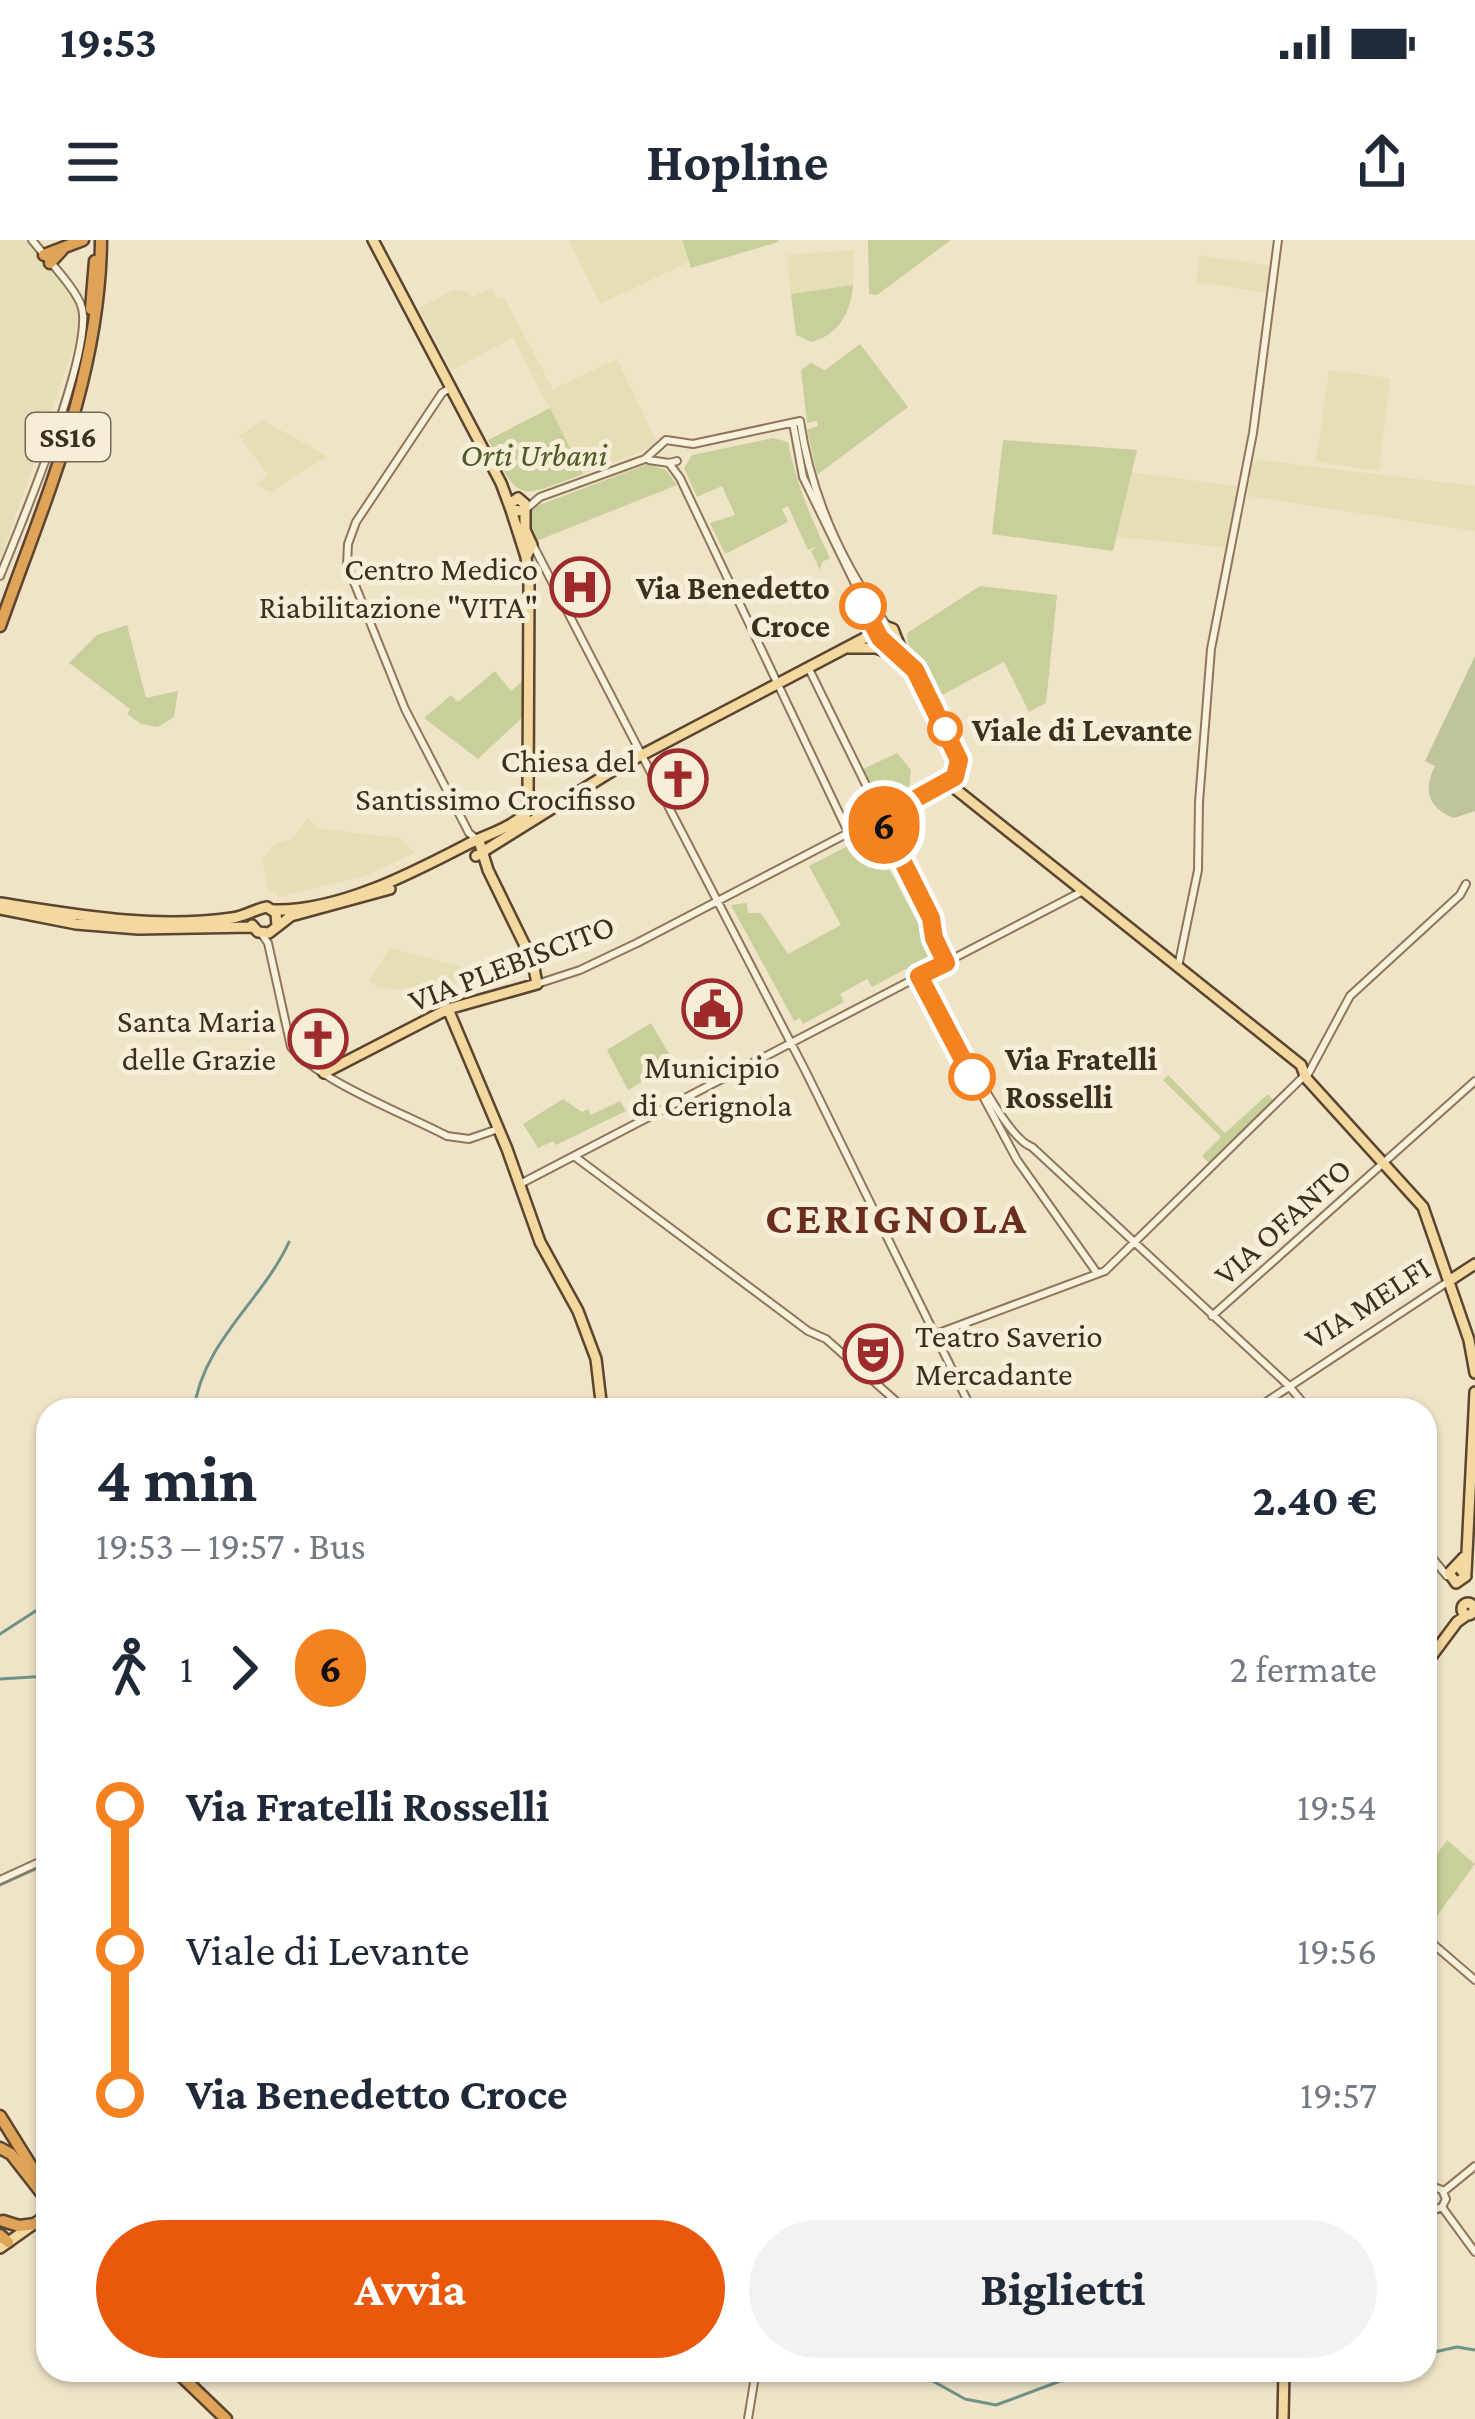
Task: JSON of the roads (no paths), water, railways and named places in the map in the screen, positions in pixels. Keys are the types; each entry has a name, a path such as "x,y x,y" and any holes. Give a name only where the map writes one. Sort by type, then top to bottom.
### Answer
{"highway":[{"path":"97,282 100,240"},
{"path":"47,259 73,245 88,254 97,282"},
{"name":"SS16","path":"0,613 79,386 97,282"},
{"name":"SS16","path":"0,626 79,404 93,346 97,282"},
{"path":"0,2116 36,2177"},
{"path":"0,2127 36,2180"},
{"path":"0,2149 11,2154 36,2183"},
{"path":"3,2234 34,2224"},
{"path":"183,2382 222,2419"}],"main road":[{"path":"373,240 516,505 532,544 526,557"},
{"path":"516,505 530,614 524,825"},
{"path":"849,648 866,636 884,634"},
{"path":"0,906 154,923 231,919 263,907 290,910 384,886 524,825 642,755 884,634"},
{"path":"884,634 915,670"},
{"path":"884,634 915,670 959,760 960,783 984,809 1289,1057 1423,1207 1475,1373"},
{"path":"849,648 876,648 899,656"},
{"path":"527,809 551,808"},
{"path":"0,906 107,927 266,932 291,916 385,892 518,822 527,809"},
{"path":"475,847 532,962 537,984"},
{"path":"266,932 273,910"},
{"path":"253,912 266,932"},
{"name":"VIA PLEBISCITO","path":"324,1073 448,1009 537,984"},
{"path":"448,1009 540,1242 577,1309 596,1359 601,1398"},
{"name":"VIA MELFI","path":"1449,1281 1475,1264"},
{"path":"1437,1650 1468,1611 1458,1574 1467,1552 1475,1392"},
{"path":"3,2234 34,2224"},
{"path":"1283,2419 1284,2382"}],"street":[{"path":"0,576 64,404 82,323 79,300 32,240"},
{"path":"1178,967 1198,870 1211,649 1253,434 1278,240"},
{"path":"451,388 442,392 356,522 346,550 347,565 405,709 475,847"},
{"path":"516,505 645,459 666,440 693,444 797,422"},
{"path":"797,422 803,478 868,616 884,634"},
{"path":"797,422 808,476 884,634"},
{"path":"672,459 677,442"},
{"path":"645,459 672,459 693,444"},
{"path":"657,450 672,459 849,834"},
{"path":"532,544 791,1043 966,1398"},
{"path":"866,636 868,616"},
{"path":"808,669 952,960"},
{"name":"VIA PLEBISCITO","path":"537,984 637,943 939,788 960,783"},
{"path":"936,1334 1105,1271 1295,1087 1350,996 1460,895 1466,884"},
{"path":"520,1184 1084,890"},
{"path":"266,932 291,1047 324,1073 447,1136 469,1139 498,1129"},
{"path":"922,975 1002,1118 1023,1144 1299,1398"},
{"path":"922,975 1015,1154 1097,1273"},
{"name":"VIA OFANTO","path":"1212,1316 1475,1081"},
{"path":"487,1134 498,1129"},
{"path":"1015,1154 1023,1144"},
{"path":"1022,1164 1031,1162 1035,1154"},
{"path":"574,1156 808,1331 820,1335 892,1398"},
{"name":"VIA MELFI","path":"1270,1398 1449,1281"},
{"path":"1437,1562 1458,1574"},
{"path":"0,1880 36,1864"},
{"path":"1437,1947 1475,1980"},
{"path":"1443,2192 1475,2166"},
{"path":"1437,2191 1443,2192"},
{"path":"1437,2208 1446,2199 1443,2192"},
{"path":"1442,2207 1475,2252"},
{"path":"748,2419 754,2382"}],"waterway":[{"path":"196,1398 220,1343 289,1242"},
{"path":"0,1634 36,1611"},
{"path":"0,1679 36,1677"},
{"path":"0,1885 36,1869"},
{"path":"1437,2351 1457,2347 1475,2350"},
{"path":"935,2382 965,2399 996,2405 1058,2382"}],"place":[{"name":"Centro Medico Riabilitazione \"VITA\"","path":"580,587"},
{"name":"Via Benedetto Croce","path":"863,606"},
{"name":"Viale di Levante","path":"945,729"},
{"name":"Chiesa del Santissimo Crocifisso","path":"678,779"},
{"name":"Municipio di Cerignola","path":"712,1009"},
{"name":"Santa Maria delle Grazie","path":"318,1039"},
{"name":"Via Fratelli Rosselli","path":"972,1077"},
{"name":"Teatro Saverio Mercadante","path":"873,1354"}],"district":[{"name":"CERIGNOLA","path":"897,1217"}],"park label":[{"name":"Orti Urbani","path":"534,454"}]}
